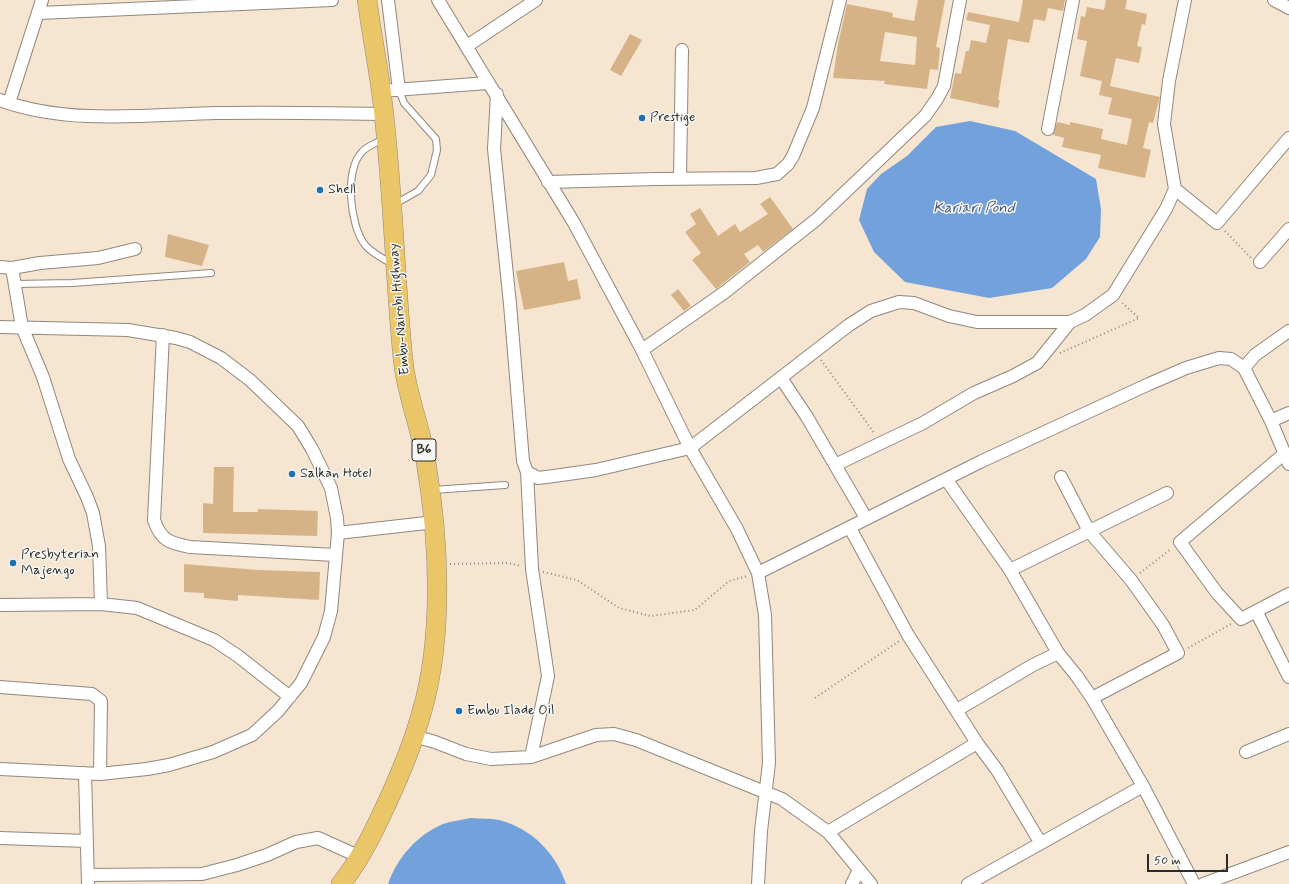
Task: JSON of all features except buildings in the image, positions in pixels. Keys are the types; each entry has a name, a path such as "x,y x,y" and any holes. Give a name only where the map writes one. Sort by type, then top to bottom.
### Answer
{"main road":[{"name":"Embu-Nairobi Highway","path":"341,884 360,857 401,773 423,710 432,658 437,602 437,565 434,522 426,459 403,363 383,114 390,91 366,0"}],"street":[{"path":"42,0 39,13 4,102 85,116 147,117 259,112 383,114"},
{"path":"39,13 332,0"},
{"path":"388,0 390,91 488,83"},
{"path":"438,0 488,83 497,94 548,182 574,223 642,350 690,448 737,529 758,573 765,615 769,722 769,763 758,884"},
{"path":"467,46 536,0"},
{"path":"548,182 680,178 756,178 777,174 788,164 813,108 840,0"},
{"path":"642,350 725,292 817,219 924,116 937,99 944,86 960,0"},
{"path":"1048,129 1073,0"},
{"path":"527,472 538,478 596,470 690,448 849,325 871,311 899,302 914,303 949,316 976,322 1070,322 1086,315 1113,295 1159,222 1175,189 1164,124 1166,102 1185,0"},
{"path":"1274,0 1289,8"},
{"path":"680,178 682,50"},
{"path":"497,94 494,149 510,304 523,461 527,472 532,569 548,676 531,757"},
{"path":"1175,189 1217,223 1289,138"},
{"path":"1260,262 1289,229"},
{"path":"101,604 99,546 93,513 69,459 43,377 22,327 15,284 6,268 40,263 98,258 135,249"},
{"path":"835,465 882,444 923,423 974,393 1013,376 1037,363 1070,322"},
{"path":"0,327 128,330 162,335 190,342 221,358 250,380 298,426 312,449 331,488 337,518 338,533 331,611 324,637 312,665 290,697 278,711 252,735 230,745 169,765 100,774 0,769"},
{"path":"1244,368 1255,355 1289,331"},
{"path":"162,335 154,520 162,536 170,543 190,547 335,555"},
{"path":"758,573 946,479 1127,394 1186,368 1219,358 1231,359 1244,368 1271,421 1287,459 1180,542 1217,594 1241,619 1289,594"},
{"path":"780,378 796,399 866,518"},
{"path":"1271,421 1289,413"},
{"path":"1061,477 1089,532 1116,561 1131,580 1162,625 1178,653 1092,698"},
{"path":"946,479 1010,570 1058,653 1092,698 1143,786 1196,884 1289,852"},
{"path":"1010,570 1167,493"},
{"path":"338,533 434,522"},
{"path":"850,528 908,635 977,743 997,770 1040,842"},
{"path":"0,605 101,604 137,608 214,640 238,656 290,697"},
{"path":"1256,611 1289,677"},
{"path":"957,710 1033,665 1058,653"},
{"path":"0,687 92,694 98,697 101,701 100,774"},
{"path":"414,736 466,754 491,760 510,757 531,757 596,735 614,734 636,740 688,762 766,791 782,799 828,832 871,884"},
{"path":"1246,752 1289,734"},
{"path":"828,832 977,743"},
{"path":"85,773 88,879 202,874 267,855 296,842 318,838 360,857"},
{"path":"968,884 1040,842 1143,786"},
{"path":"0,838 87,841"},
{"path":"852,884 859,870"}],"lane":[{"path":"390,91 404,103 436,139 437,150 431,175 418,190 391,206"},
{"path":"385,138 362,152 354,163 351,182 353,218 365,245 378,256 396,266"},
{"path":"15,284 72,283 212,273"},
{"path":"430,490 505,485"}],"path":[{"path":"1217,223 1255,262 1260,262"},
{"path":"1059,354 1139,318 1113,295"},
{"path":"815,351 842,392 882,444"},
{"path":"1131,580 1180,542"},
{"path":"437,565 508,563 577,580 619,608 651,616 695,610 730,581 758,573"},
{"path":"1178,653 1241,619"},
{"path":"815,698 908,635"}],"water":[{"name":"Kariari Pond","path":"970,121 1015,131 1096,179 1101,209 1100,237 1086,259 1052,288 989,298 905,282 874,252 859,220 867,189 881,174 907,156 936,127"},
{"path":"471,818 499,820 522,829 541,843 549,852 562,873 566,884 388,884 403,856 409,848 425,834 443,824"}],"place":[{"name":"Prestige","path":"642,118"},
{"name":"Shell","path":"320,190"},
{"name":"Salkan Hotel","path":"292,474"},
{"name":"Presbyterian Majengo","path":"13,563"},
{"name":"Embu Ilade Oil","path":"459,711"}]}
